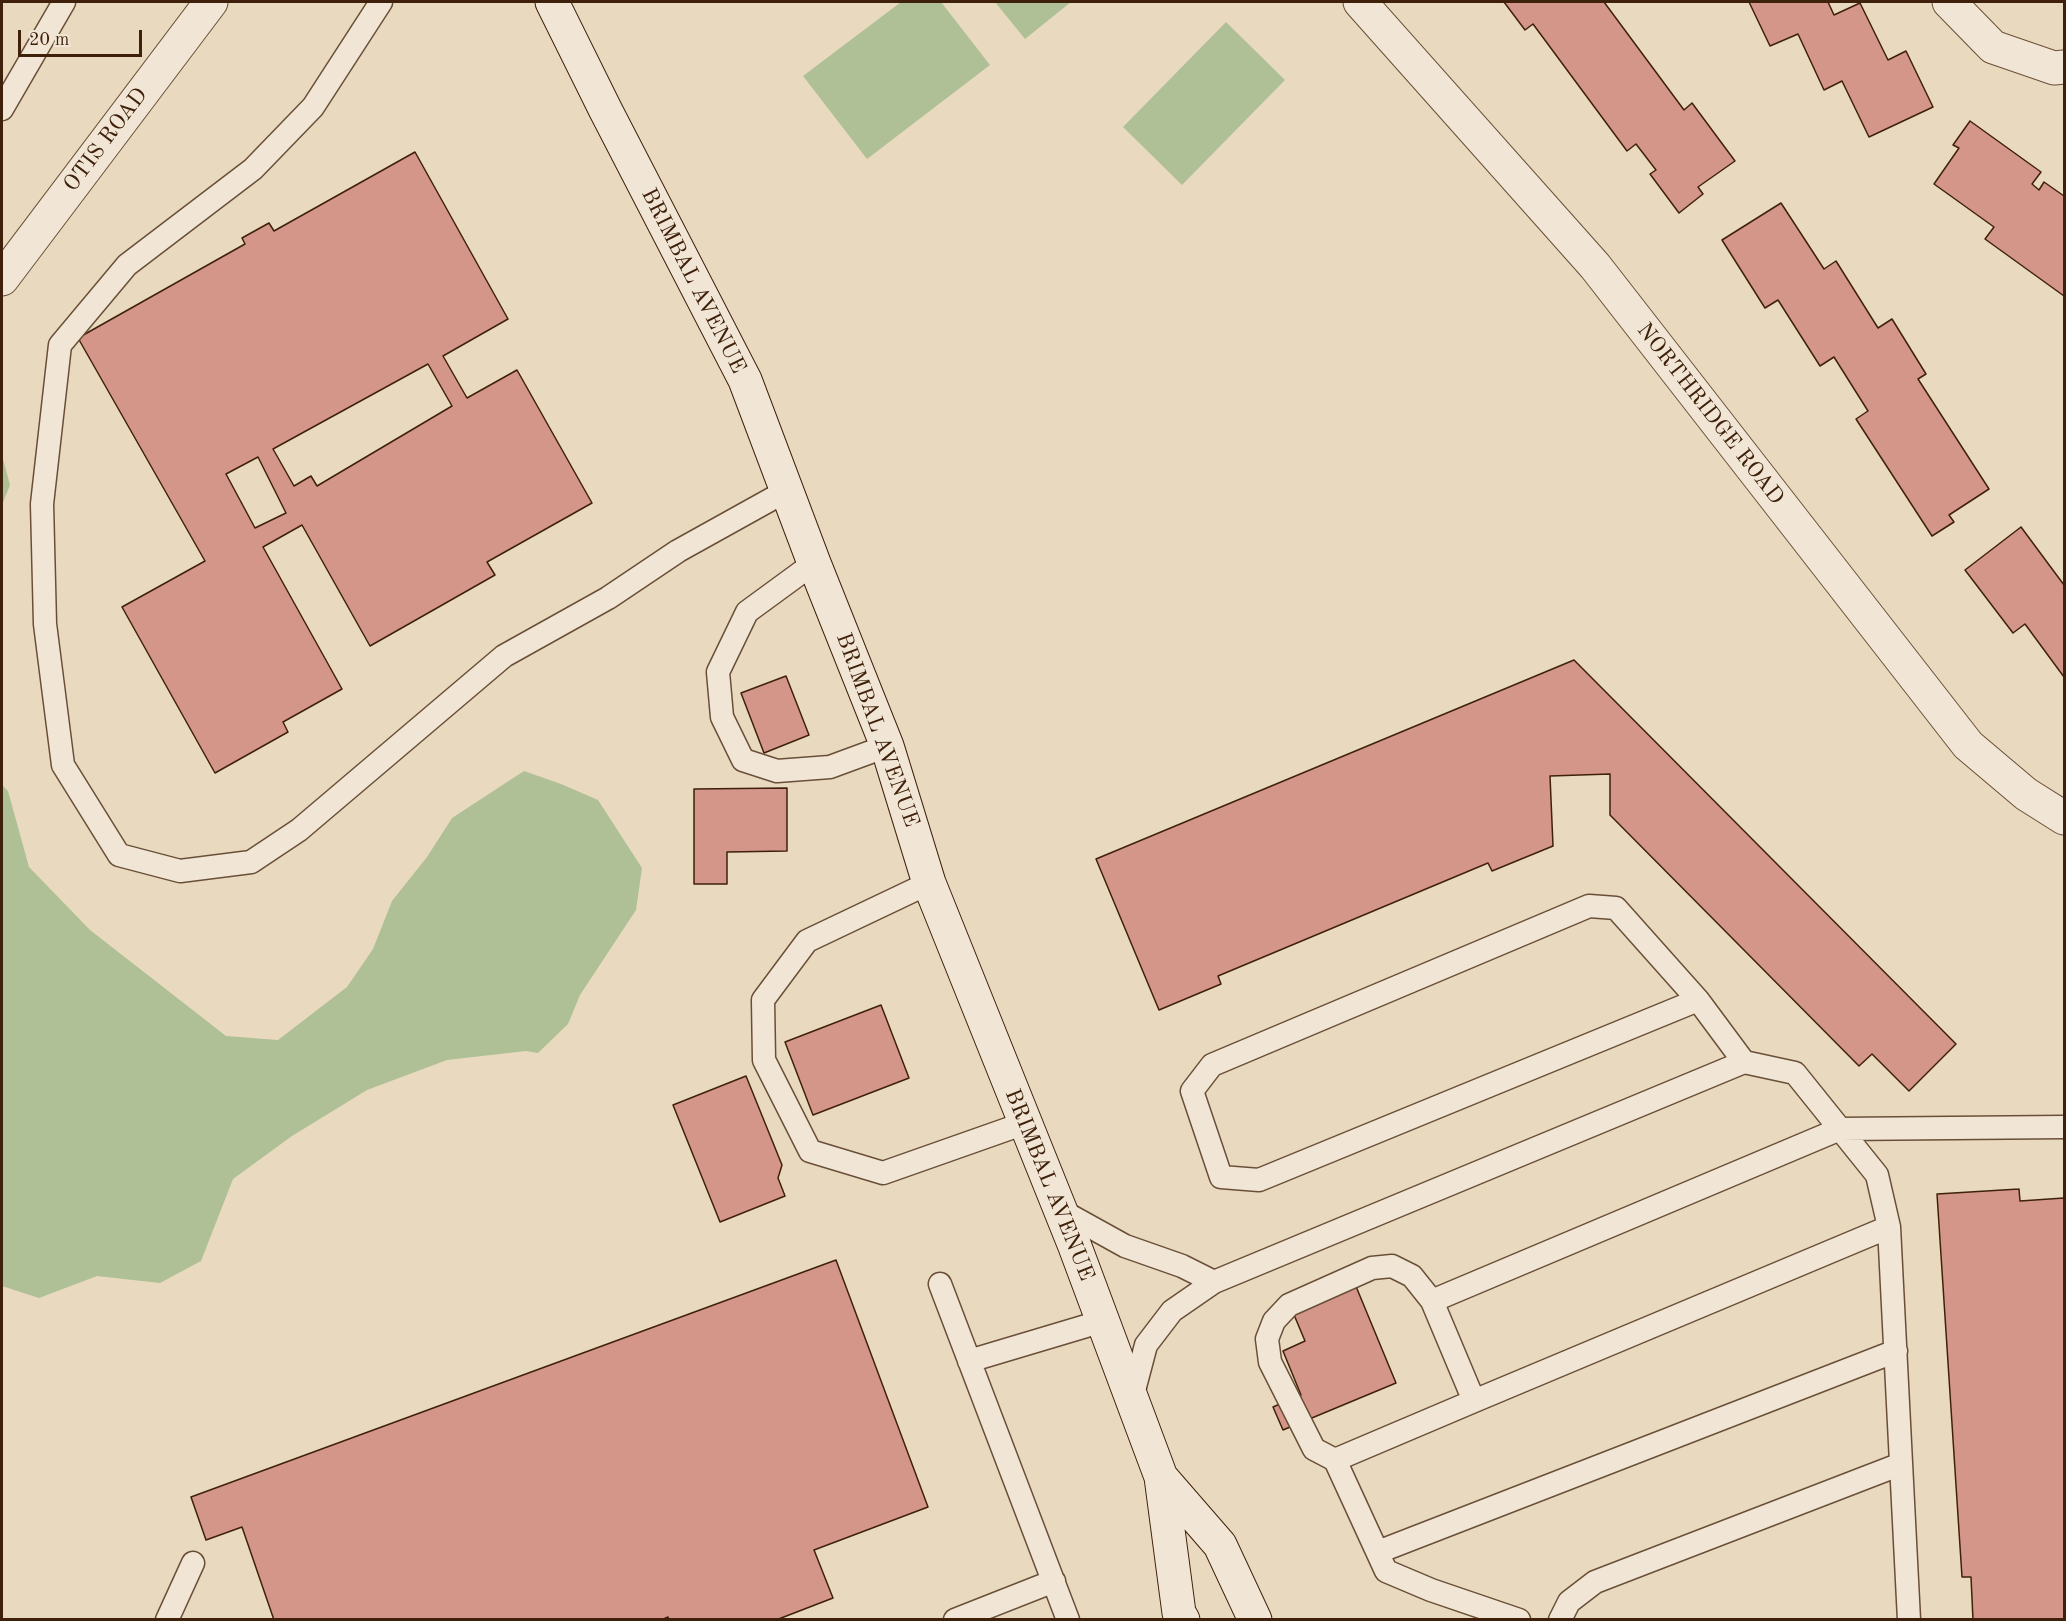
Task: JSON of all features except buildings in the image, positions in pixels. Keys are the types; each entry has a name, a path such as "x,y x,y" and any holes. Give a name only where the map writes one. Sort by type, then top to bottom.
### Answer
{"main road":[{"name":"OTIS ROAD","path":"2,279 211,2"},
{"name":"BRIMBAL AVENUE","path":"552,2 745,381 887,746 929,883 1060,1210 1161,1477"},
{"name":"NORTHRIDGE ROAD","path":"1360,2 1595,266 1968,745 2026,794 2064,818"},
{"path":"1949,2 1993,47 2054,68 2064,67"},
{"path":"1161,1477 1179,1613 1183,1620"},
{"path":"1161,1477 1220,1545 1255,1620"}],"lane":[{"path":"2,109 64,2"},
{"path":"381,2 313,107 253,169 127,265 60,345 42,504 45,624 63,765 119,855 180,871 251,862 299,830 504,656 608,598 678,551 786,491"},
{"path":"814,563 747,612 718,672 722,717 742,760 777,771 830,767 887,746"},
{"path":"929,883 807,941 764,1000 764,1060 810,1150 883,1173 1025,1123"},
{"path":"1698,1000 1259,1180 1221,1177 1192,1091 1212,1065 1589,906 1616,908 1698,1000 1744,1062"},
{"path":"1132,1398 1146,1345 1172,1311 1214,1282 1744,1062 1795,1073 1877,1175 1889,1227 1908,1619"},
{"path":"1432,1301 1840,1129 2064,1126"},
{"path":"1060,1210 1125,1246 1182,1266 1214,1282"},
{"path":"1335,1460 1889,1227"},
{"path":"1474,1401 1432,1301 1412,1276 1392,1266 1372,1268 1289,1305 1274,1321 1268,1339 1270,1362 1314,1449 1335,1460 1386,1571 1431,1590 1519,1620"},
{"path":"940,1284 1068,1620"},
{"path":"969,1361 1103,1321"},
{"path":"1378,1552 1896,1351"},
{"path":"1560,1620 1569,1602 1595,1582 1901,1464"},
{"path":"166,1620 193,1563"},
{"path":"955,1620 1054,1581"}],"green space":[{"path":"901,2 941,2 990,65 867,159 803,76"},
{"path":"995,2 1071,2 1025,39"},
{"path":"1226,22 1285,80 1182,185 1123,127"},
{"path":"2,455 10,485 2,505"},
{"path":"524,771 598,800 642,868 636,910 580,995 568,1024 538,1053 526,1051 447,1060 367,1090 292,1136 233,1179 201,1261 160,1283 97,1276 39,1298 2,1286 2,785 8,791 29,867 90,930 226,1036 278,1040 347,987 373,949 392,901 427,857 452,818"}]}
